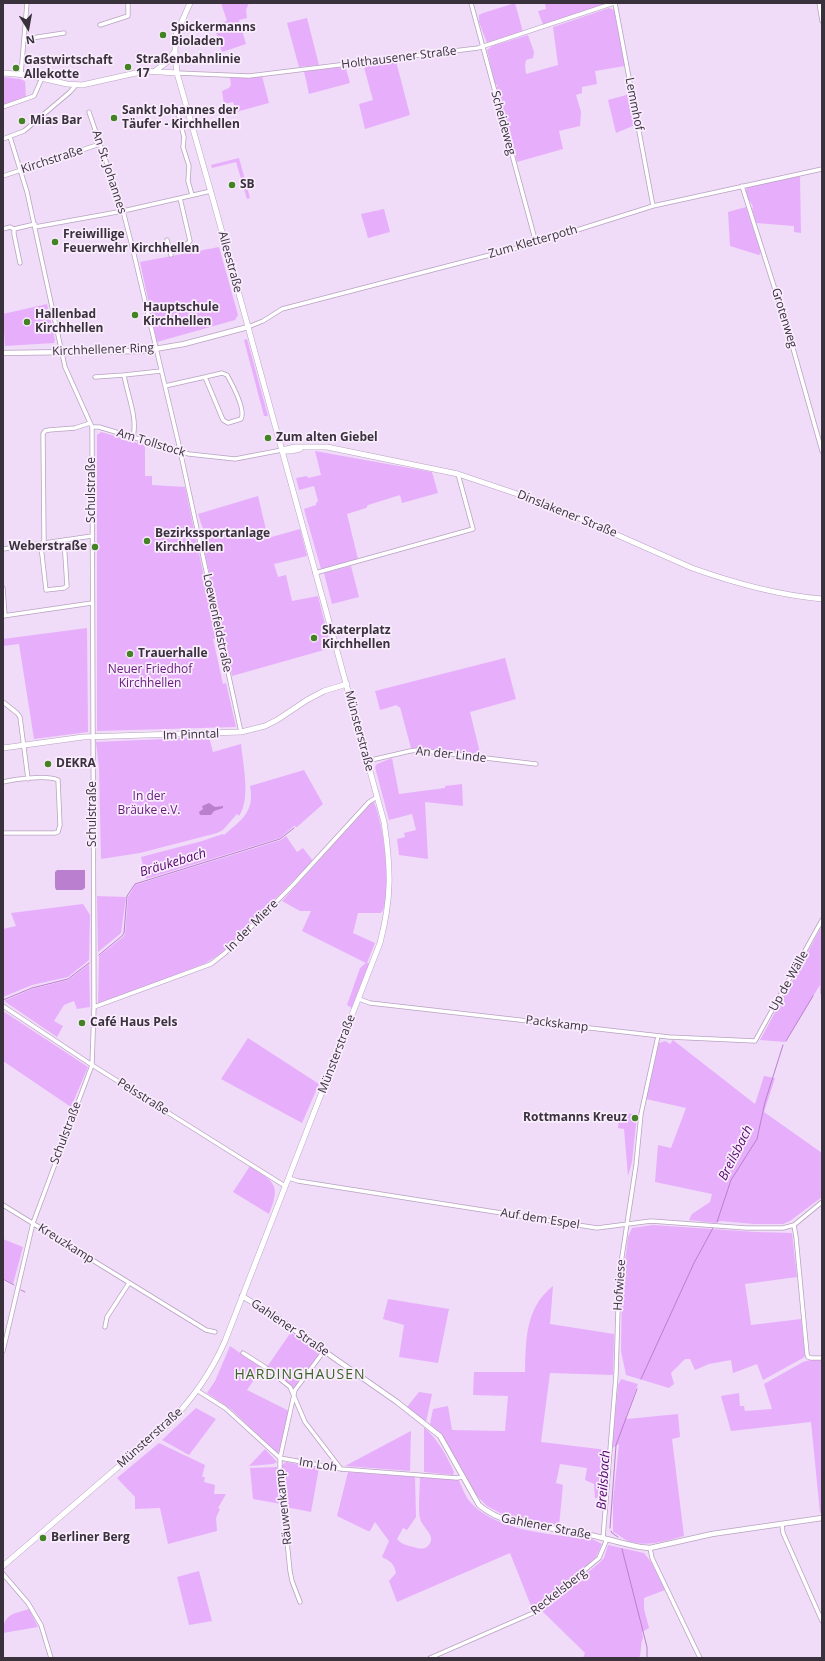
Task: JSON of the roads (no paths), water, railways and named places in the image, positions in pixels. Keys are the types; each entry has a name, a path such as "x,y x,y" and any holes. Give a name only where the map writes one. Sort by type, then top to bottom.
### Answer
{"main road":[{"name":"Alleestraße","path":"190,3 179,27 175,51 177,74 282,450"},
{"path":"155,71 167,62 175,51"},
{"path":"3,73 21,74 76,85 87,85 134,73 155,71 177,74"},
{"name":"Dinslakener Straße","path":"282,450 291,451 307,447 327,447 458,474 547,504 692,568 714,576 774,592 822,599"},
{"name":"Münsterstraße","path":"3,1566 168,1424 198,1391 218,1356 242,1296 359,999 380,943 386,919 390,895 390,857 384,822 282,450"},
{"name":"Im Pinntal","path":"3,748 93,737 241,732 265,726 324,691 347,684"}],"street":[{"path":"21,74 27,3"},
{"path":"100,25 128,16 128,3"},
{"name":"Scheideweg","path":"471,3 536,243"},
{"name":"Holthausener Straße","path":"177,74 249,76 483,46 614,3"},
{"name":"Lemmhof","path":"614,3 653,206"},
{"path":"819,3 822,21"},
{"path":"25,39 64,33"},
{"path":"3,107 34,96 42,78"},
{"path":"3,139 10,138 24,131 70,92 76,85"},
{"path":"173,107 177,112 184,138 183,147 189,166 188,181 192,195"},
{"name":"An St. Johannes","path":"89,112 123,211 156,349"},
{"name":"Schulstraße","path":"3,1351 33,1223 92,1065 94,1007 92,427 65,367 35,226 21,170 10,138"},
{"name":"Kirchstraße","path":"3,176 100,144"},
{"name":"Zum Kletterpoth","path":"248,327 263,321 282,309 536,243 653,206 822,169"},
{"name":"Grotenweg","path":"742,186 788,327 822,452"},
{"path":"3,229 10,227 14,229 35,226 123,211 210,191"},
{"path":"169,248 187,244 190,241 180,198"},
{"path":"14,229 20,263"},
{"path":"167,240 171,255"},
{"name":"Kirchhellener Ring","path":"3,353 128,352 184,344 248,327"},
{"name":"Loewenfeldstraße","path":"156,349 241,732"},
{"path":"94,377 161,371"},
{"path":"165,386 222,373 227,375 241,406 243,414 241,419 228,423 223,420 205,377"},
{"path":"124,375 134,424 135,431 133,437"},
{"path":"64,540 67,584 64,588 48,590 45,588 41,546 44,540 44,434 45,431 49,430 75,428 90,423"},
{"name":"Am Tollstock","path":"92,427 99,427 180,452 235,459 282,450"},
{"path":"315,573 473,529 458,474"},
{"path":"3,549 92,536"},
{"path":"3,588 4,616 92,603"},
{"path":"3,702 20,717 28,779"},
{"name":"An der Linde","path":"367,761 418,750 536,764"},
{"path":"3,782 54,778 58,780 60,829 56,833 3,833"},
{"name":"In der Miere","path":"94,1007 211,964 225,953 292,886 368,802 377,797"},
{"name":"Up de Wälle","path":"755,1041 822,920"},
{"name":"Packskamp","path":"359,999 370,1003 658,1036 755,1041"},
{"name":"Pelsstraße","path":"3,1006 92,1065 285,1186"},
{"name":"Hofwiese","path":"605,1538 616,1381 619,1276 636,1165 640,1114 658,1036"},
{"name":"Auf dem Espel","path":"288,1178 298,1181 597,1228 652,1221 766,1229 783,1228 794,1225 822,1202"},
{"name":"Kreuzkamp","path":"3,1205 206,1330 214,1332"},
{"path":"794,1225 808,1357 822,1358"},
{"path":"105,1327 107,1317 129,1283"},
{"name":"Gahlener Straße","path":"242,1296 275,1316 324,1350 397,1402 440,1436 479,1505 497,1517 516,1523 605,1538 650,1548 712,1534 822,1518"},
{"name":"Räuwenkamp","path":"300,1602 290,1571 280,1472 280,1458 295,1390 324,1350"},
{"path":"243,1353 265,1367 290,1387 305,1422 341,1469"},
{"path":"198,1391 225,1408 280,1458"},
{"name":"Im Loh","path":"280,1458 341,1469 457,1478 463,1477"},
{"path":"782,1525 783,1533 822,1622"},
{"name":"Reckelsberg","path":"430,1658 533,1613 599,1558 605,1538"},
{"path":"650,1548 652,1558 700,1658"},
{"path":"3,1574 28,1603 41,1625 51,1658"}],"waterway":[{"name":"Bräukebach","path":"99,955 124,933 127,896 135,884 280,839 294,828"},
{"name":"Bräukebach","path":"3,1000 32,988 68,979 89,963"},
{"name":"Breilsbach","path":"786,1041 813,996"},
{"name":"Breilsbach","path":"717,1222 731,1180 757,1139 765,1102 783,1045"},
{"name":"Breilsbach","path":"641,1379 694,1263 713,1228"},
{"path":"3,1279 14,1285"},
{"path":"21,1290 25,1292"},
{"name":"Breilsbach","path":"610,1528 616,1445 637,1389"},
{"name":"Breilsbach","path":"611,1531 618,1537"},
{"name":"Breilsbach","path":"622,1549 647,1647 647,1658"}],"place":[{"name":"Spickermanns Bioladen","path":"163,35"},
{"name":"Straßenbahnlinie 17","path":"128,67"},
{"name":"Gastwirtschaft Allekotte","path":"16,68"},
{"name":"Sankt Johannes der Täufer - Kirchhellen","path":"114,118"},
{"name":"Mias Bar","path":"22,121"},
{"name":"SB","path":"232,185"},
{"name":"Freiwillige Feuerwehr Kirchhellen","path":"55,242"},
{"name":"Hauptschule Kirchhellen","path":"135,315"},
{"name":"Hallenbad Kirchhellen","path":"27,322"},
{"name":"Zum alten Giebel","path":"268,438"},
{"name":"Bezirkssportanlage Kirchhellen","path":"147,541"},
{"name":"Weberstraße","path":"95,547"},
{"name":"Skaterplatz Kirchhellen","path":"314,638"},
{"name":"Trauerhalle","path":"130,654"},
{"name":"DEKRA","path":"48,764"},
{"name":"Café Haus Pels","path":"82,1023"},
{"name":"Rottmanns Kreuz","path":"635,1118"},
{"name":"Berliner Berg","path":"43,1538"}],"district":[{"name":"HARDINGHAUSEN","path":"300,1375"}],"park label":[{"name":"Neuer Friedhof Kirchhellen","path":"150,677"},
{"name":"In der Bräuke e.V.","path":"149,804"}]}
